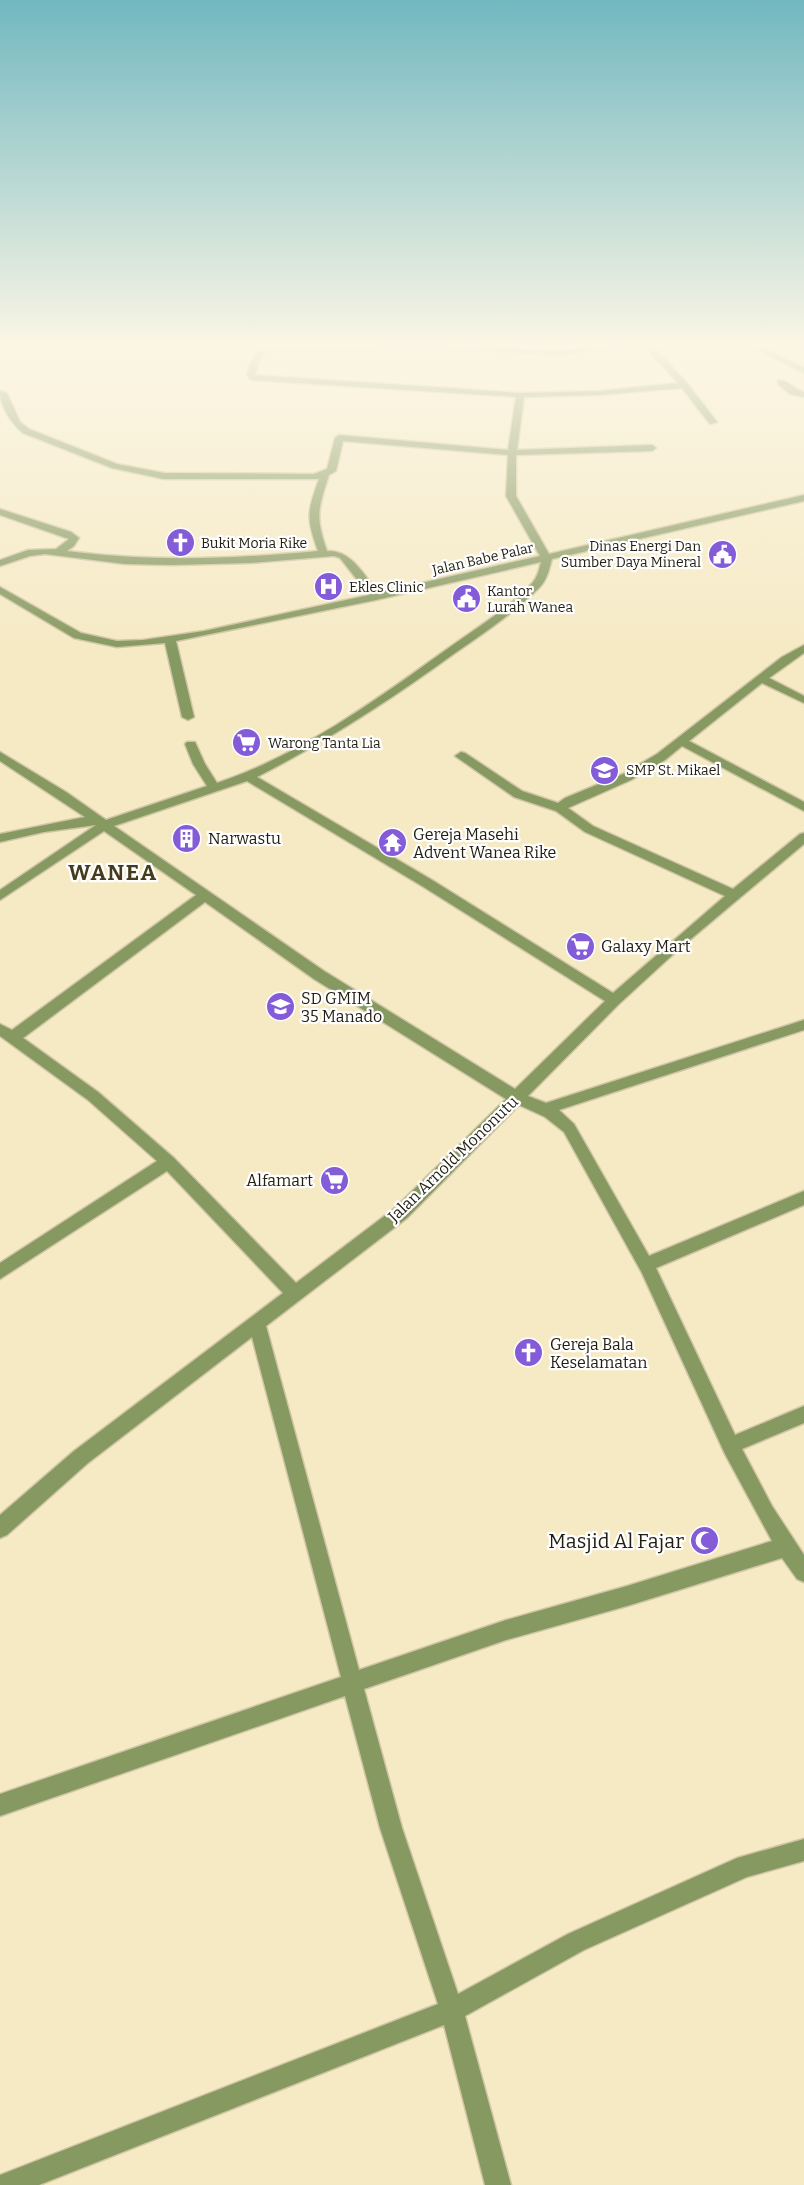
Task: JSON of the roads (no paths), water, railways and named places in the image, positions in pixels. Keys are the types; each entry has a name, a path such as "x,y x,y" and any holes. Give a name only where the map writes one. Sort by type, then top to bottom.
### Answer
{"street":[{"path":"67,447 115,466 164,476 220,478 315,477 330,471 337,447"},
{"path":"442,447 512,453 652,448"},
{"path":"0,838 44,828 100,822 215,789 248,777 289,756 383,700 493,621 536,585 543,575 547,559 513,503 511,496 513,447"},
{"path":"323,554 312,524 315,521 314,506 325,474"},
{"name":"Jalan Babe Palar","path":"0,590 78,636 94,641 117,644 170,640 547,559 804,498"},
{"path":"0,512 74,538 71,544 60,552"},
{"path":"0,563 28,553 45,550 125,561 171,562 341,554 376,597"},
{"path":"170,640 188,717"},
{"path":"560,808 569,801 627,777 681,741 761,678 804,648"},
{"path":"761,678 804,700"},
{"path":"681,741 804,807"},
{"path":"191,744 199,764 215,789"},
{"path":"0,756 100,822 319,975 517,1098 548,1108 568,1128 647,1264 731,1445 785,1546 804,1572"},
{"path":"461,756 518,794 560,808 589,829 735,895"},
{"path":"248,777 427,883 614,1000"},
{"path":"0,896 100,822"},
{"name":"Jalan Arnold Mononutu","path":"0,1528 81,1457 401,1212 614,1000 804,837"},
{"path":"204,896 6,1033 93,1096 168,1162 295,1294"},
{"path":"548,1108 804,1025"},
{"path":"0,1272 70,1224 168,1162"},
{"path":"647,1264 804,1198"},
{"path":"257,1324 351,1684 391,1827 452,2010 498,2185"},
{"path":"731,1445 804,1414"},
{"path":"0,1805 506,1630 627,1596 785,1546"},
{"path":"7,2185 452,2010 576,1942 745,1866 804,1851"}],"place":[{"name":"Bukit Moria Rike","path":"180,543"},
{"name":"Dinas Energi Dan Sumber Daya Mineral","path":"722,554"},
{"name":"Ekles Clinic","path":"328,587"},
{"name":"Kantor Lurah Wanea","path":"466,599"},
{"name":"Warong Tanta Lia","path":"247,743"},
{"name":"SMP St. Mikael","path":"605,770"},
{"name":"Narwastu","path":"187,838"},
{"name":"Gereja Masehi Advent Wanea Rike","path":"392,843"},
{"name":"Galaxy Mart","path":"580,946"},
{"name":"SD GMIM 35 Manado","path":"280,1007"},
{"name":"Alfamart","path":"334,1180"},
{"name":"Gereja Bala Keselamatan","path":"529,1353"},
{"name":"Masjid Al Fajar","path":"705,1541"}],"district":[{"name":"WANEA","path":"113,872"}]}
